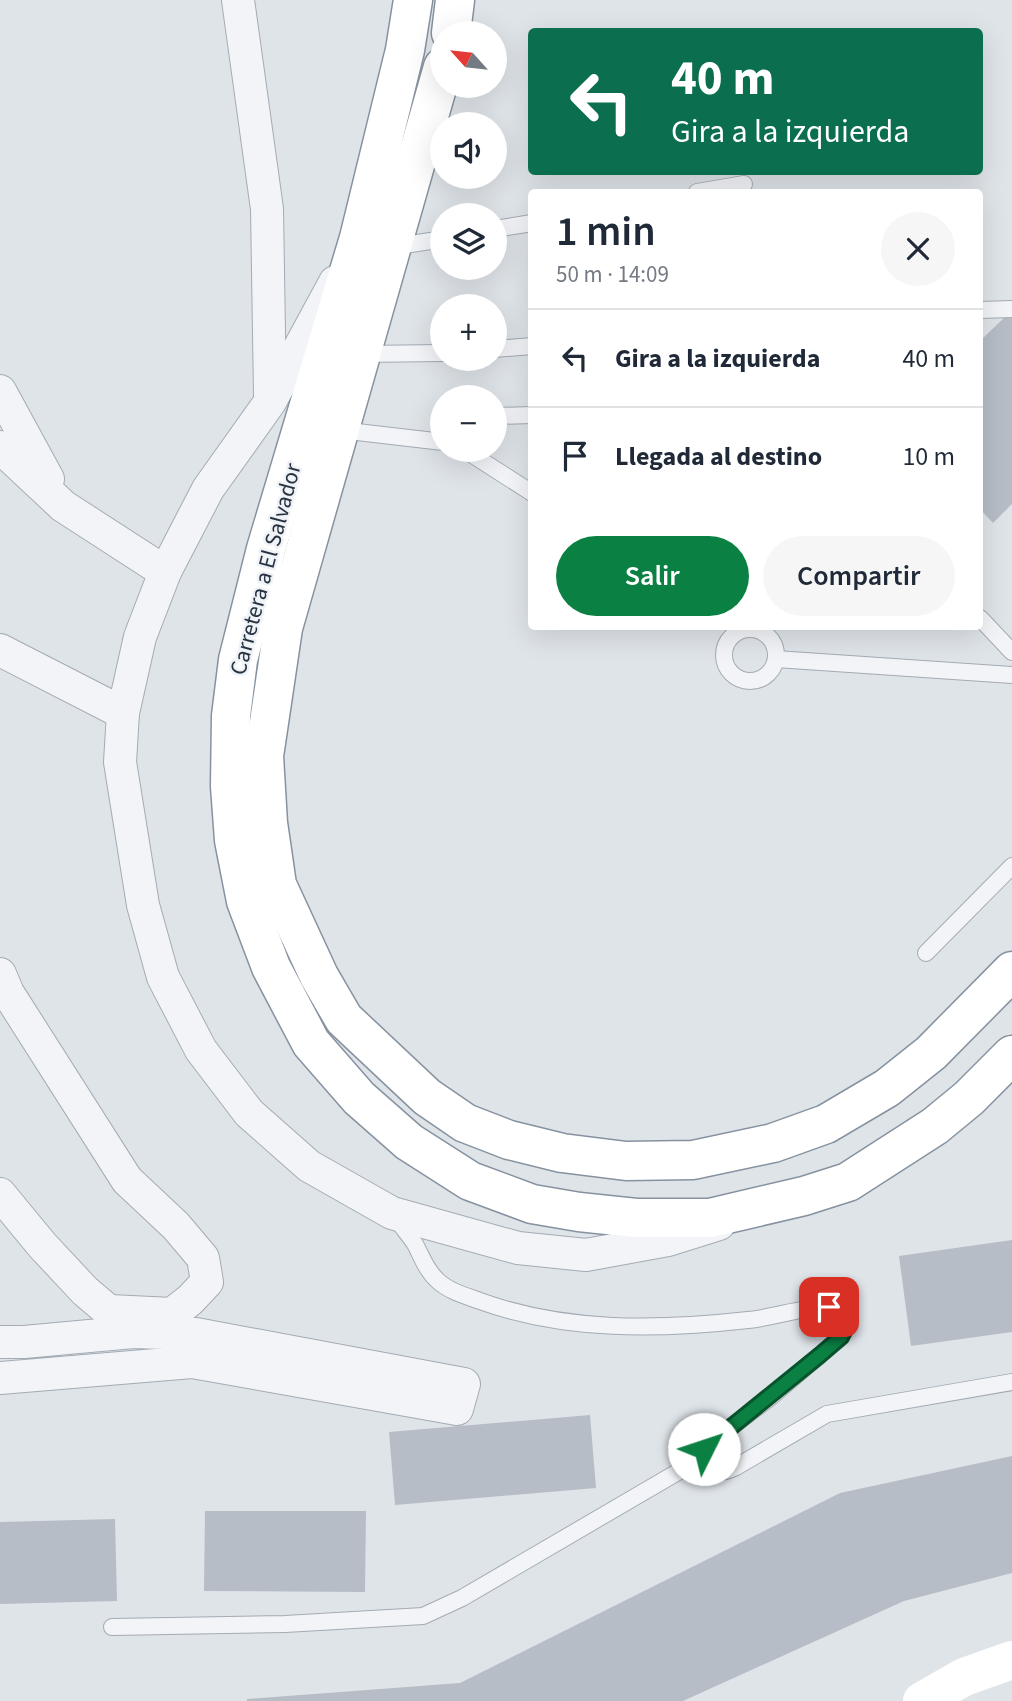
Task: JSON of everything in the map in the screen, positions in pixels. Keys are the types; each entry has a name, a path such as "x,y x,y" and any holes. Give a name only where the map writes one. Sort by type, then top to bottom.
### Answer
{"main road":[{"name":"Carretera a El Salvador","path":"413,0 361,354 283,628 264,756 268,823 278,885 320,976 344,1019 427,1097 465,1123 509,1140 562,1153 626,1161 693,1160 773,1143 826,1124 887,1088 931,1053 1012,971"},
{"path":"453,21 456,0"},
{"name":"Carretera a El Salvador","path":"431,98 376,242 266,550 238,660 231,716 230,786 234,840 246,901 271,967 311,1043 336,1073 409,1142 470,1181 532,1204 636,1218 710,1218 804,1196 848,1182 936,1126 1012,1055"},
{"path":"922,1701 964,1678 1012,1660"}],"street":[{"path":"237,0 267,209 270,402"},
{"path":"376,242 270,402 208,489 165,572 140,637 123,713 120,762 143,905 163,977 201,1050 249,1113 309,1166 392,1213 518,1248 586,1255 668,1240 804,1196"},
{"path":"0,391 63,506"},
{"path":"0,447 63,506 165,572"},
{"path":"0,650 123,713"},
{"path":"0,974 8,993 127,1180 176,1226 203,1258 207,1282 172,1314 110,1311"},
{"path":"0,1194 85,1291 133,1332"},
{"path":"133,1332 196,1334 464,1384 457,1409 192,1362 12,1377 12,1342 133,1332"}],"lane":[{"path":"715,189 744,184"},
{"path":"507,227 528,224"},
{"path":"376,242 430,240"},
{"path":"983,310 1012,309"},
{"path":"507,348 528,346"},
{"path":"361,354 430,353"},
{"path":"507,416 528,415"},
{"path":"340,430 430,440"},
{"path":"483,462 528,491"},
{"path":"983,621 1011,650"},
{"path":"776,659 1012,675"},
{"path":"926,953 1012,866"},
{"path":"112,1627 285,1624 423,1616 462,1598 700,1459 704,1449 714,1440 772,1396 841,1337 848,1324 842,1311 829,1307 753,1320 673,1326 622,1327 533,1317 470,1298 438,1281 392,1213"},
{"path":"700,1459 703,1468 713,1473 723,1472 827,1414 1012,1382"}],"building":[{"path":"1009,313 1012,316 1012,504 993,523 983,512 983,338"},
{"path":"1012,1240 1012,1332 911,1346 899,1256"},
{"path":"590,1415 596,1488 395,1505 389,1432"},
{"path":"1012,1456 1012,1573 904,1601 683,1701 247,1701 460,1683 840,1493"},
{"path":"205,1511 366,1511 365,1592 204,1591"},
{"path":"115,1519 117,1601 0,1604 0,1522"}],"route":[{"path":"704,1449 841,1337 848,1324 842,1311 829,1307"}]}
